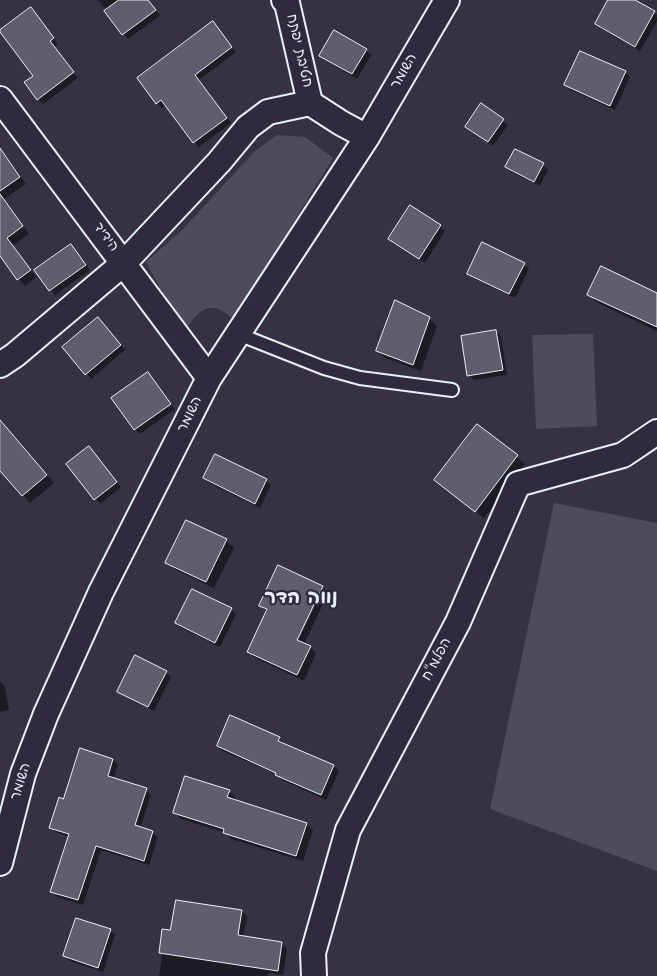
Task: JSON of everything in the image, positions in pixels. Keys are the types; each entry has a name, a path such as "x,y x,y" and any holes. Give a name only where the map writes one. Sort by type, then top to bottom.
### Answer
{"street":[{"name":"חטיבת יפתח","path":"284,0 310,103"},
{"name":"השומר","path":"0,863 23,774 46,714 102,592 209,378 367,137 447,0"},
{"name":"הידיד","path":"0,99 209,378"},
{"path":"0,364 15,356 124,263 219,162 248,128 268,112 310,103 367,137"},
{"name":"הפלמ\"ח","path":"314,976 313,953 348,830 458,622 518,484 623,455 657,432"}],"lane":[{"path":"238,334 324,368 360,378 452,390"}],"shaded area":[{"path":"277,135 305,137 333,158 234,319 216,308 206,309 197,315 184,332 146,262 184,228 255,151"},
{"path":"593,334 597,426 536,429 532,335"},
{"path":"554,503 657,523 657,871 490,809"}],"building":[{"path":"119,0 148,0 156,10 122,35 104,11"},
{"path":"608,0 635,0 655,11 635,47 595,24"},
{"path":"31,7 54,38 50,41 74,72 37,100 24,82 33,76 0,32 0,30"},
{"path":"213,21 232,47 195,75 227,118 193,143 161,100 156,104 137,78"},
{"path":"334,30 367,49 352,74 319,56"},
{"path":"580,51 626,71 610,106 564,85"},
{"path":"481,103 504,119 488,142 465,127"},
{"path":"0,148 20,177 0,191"},
{"path":"515,149 544,163 534,182 505,167"},
{"path":"0,194 23,226 7,238 31,270 17,280 0,256"},
{"path":"410,205 441,225 419,259 388,239"},
{"path":"482,242 525,263 509,294 467,274"},
{"path":"71,244 86,265 49,291 34,270"},
{"path":"601,266 657,293 657,327 587,295"},
{"path":"395,300 430,317 413,365 376,351"},
{"path":"98,317 121,345 85,375 62,347"},
{"path":"496,330 503,370 467,376 461,336"},
{"path":"148,372 171,404 134,430 111,398"},
{"path":"0,420 47,475 22,496 0,471"},
{"path":"477,424 518,455 475,512 434,480"},
{"path":"89,446 117,482 94,500 66,464"},
{"path":"215,454 267,479 255,504 203,478"},
{"path":"186,520 227,539 206,582 165,563"},
{"path":"278,565 323,586 297,640 311,646 297,675 247,652 267,609 259,606"},
{"path":"192,589 232,608 215,643 175,623"},
{"path":"135,655 167,671 148,707 117,692"},
{"path":"230,715 280,737 278,741 334,765 321,795 275,775 276,773 217,746"},
{"path":"80,748 113,759 108,776 147,788 135,825 153,831 144,861 96,846 78,900 50,892 69,834 49,828 59,797 63,799"},
{"path":"185,776 230,790 227,797 307,823 296,856 223,833 224,829 173,813"},
{"path":"176,900 242,910 238,935 282,942 278,971 159,953 162,929 170,930"},
{"path":"76,918 111,929 98,968 63,956"}],"district":[{"name":"נווה הדר","path":"301,600"}]}
